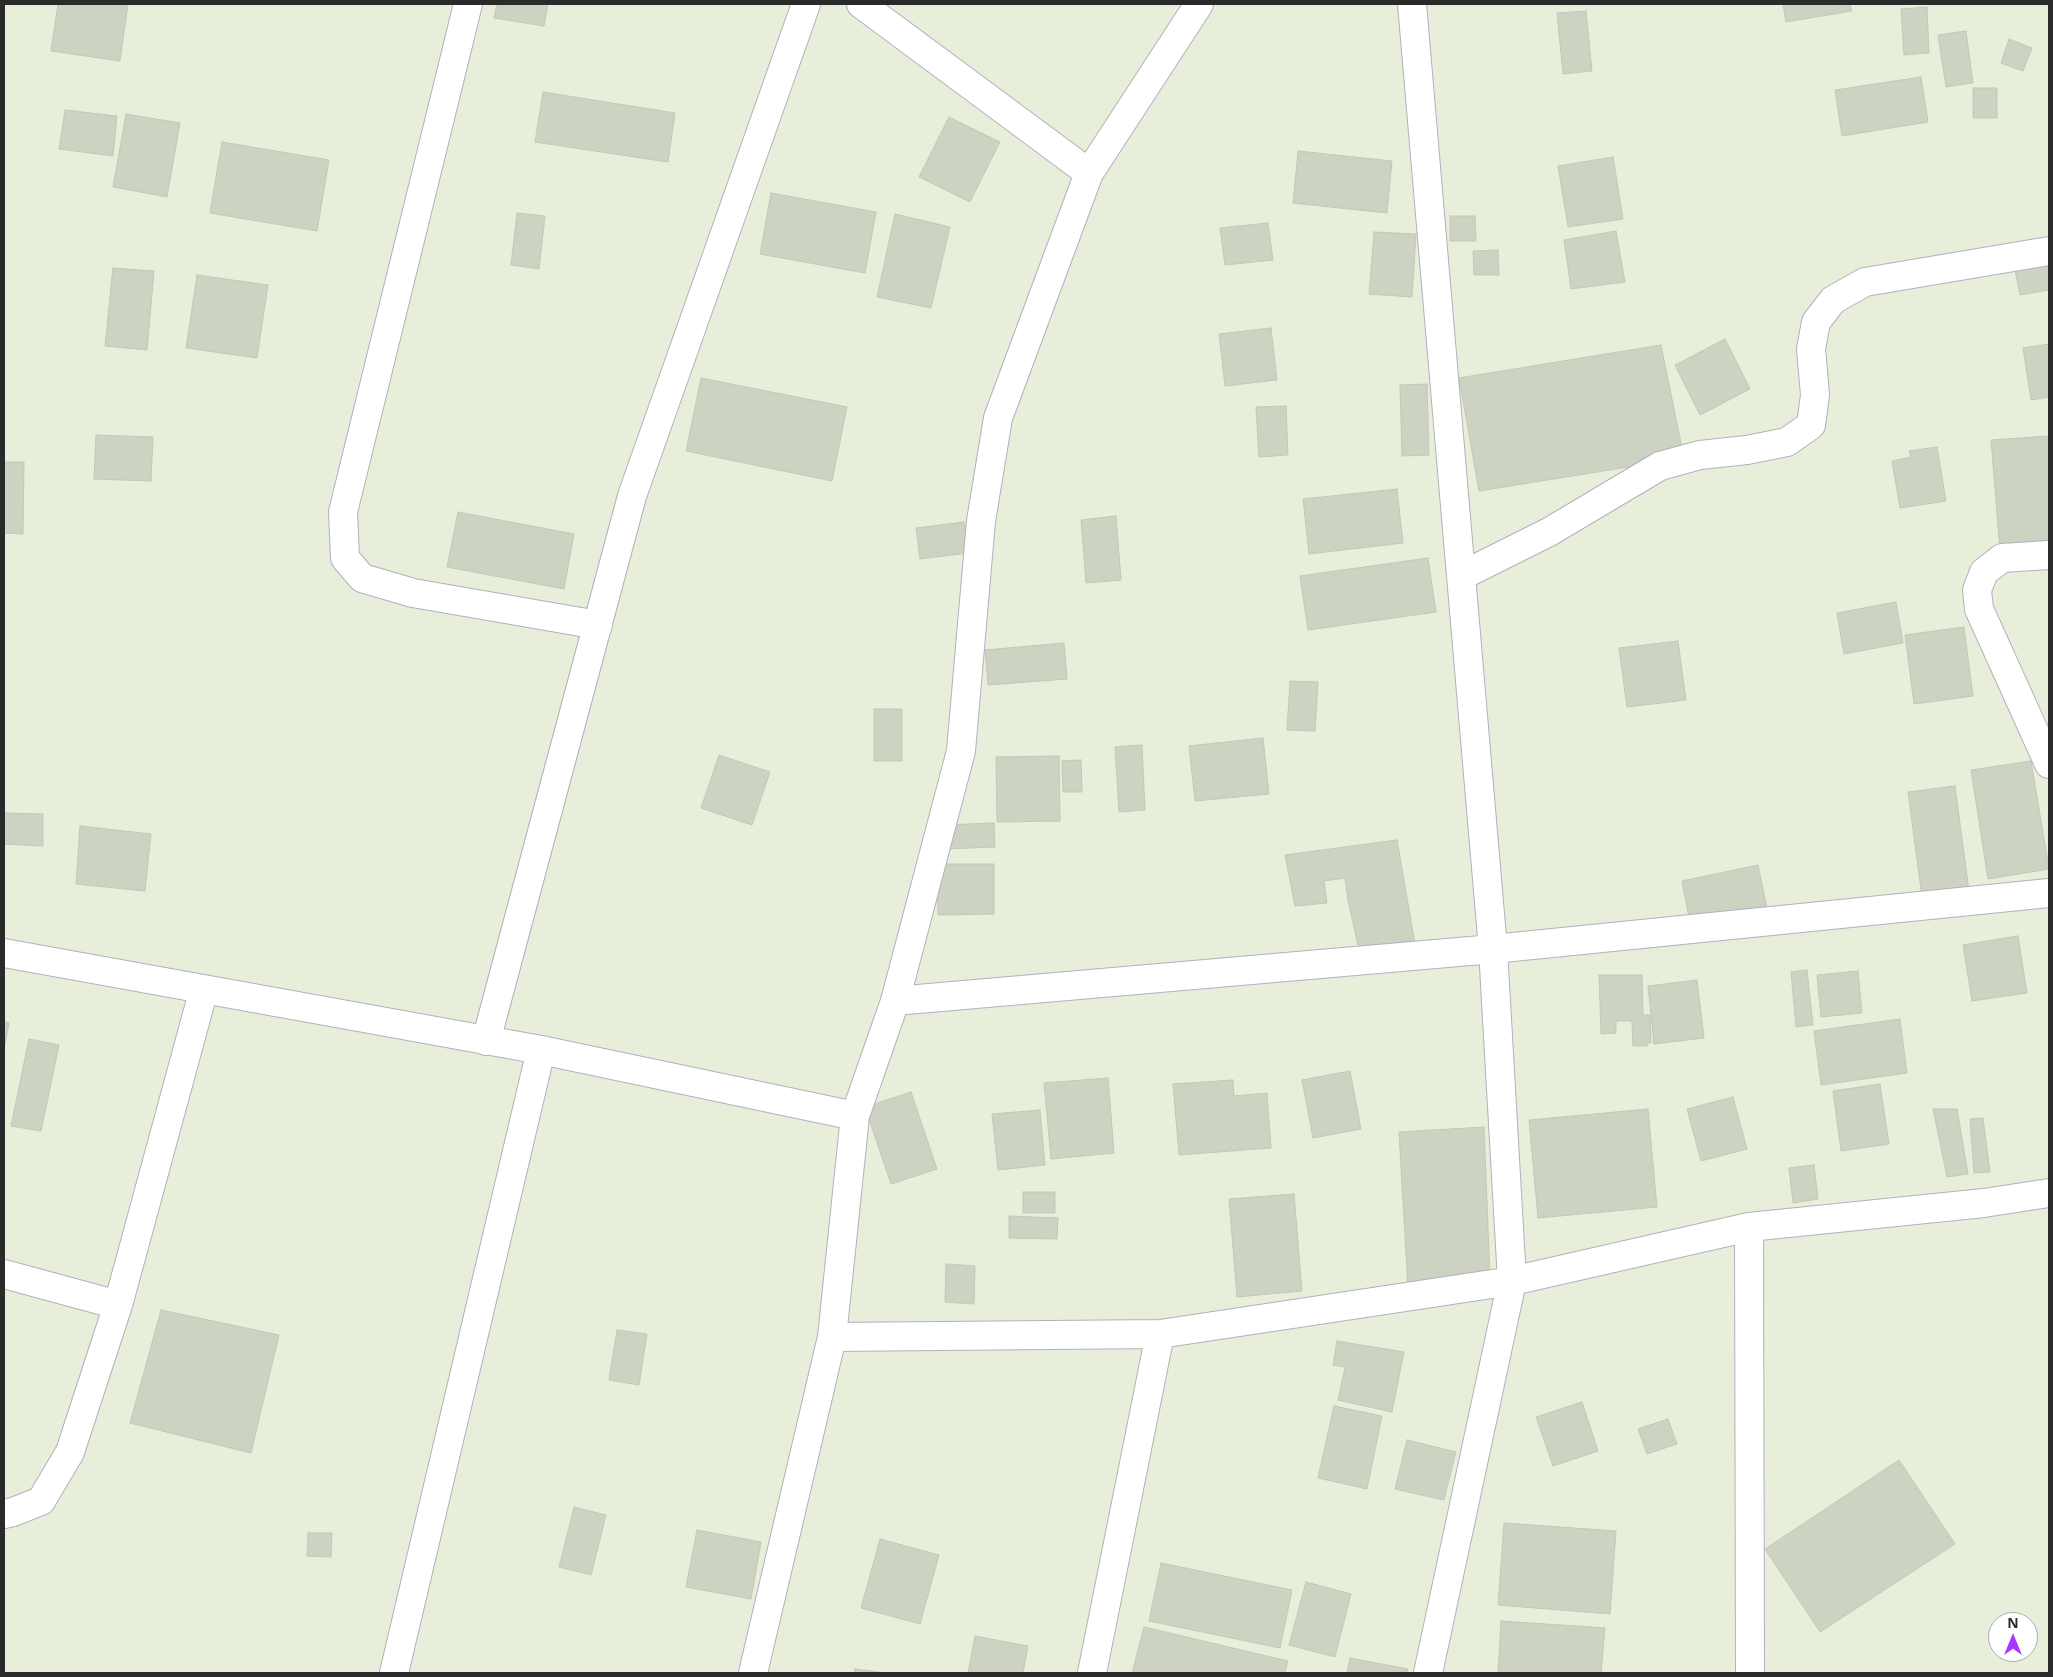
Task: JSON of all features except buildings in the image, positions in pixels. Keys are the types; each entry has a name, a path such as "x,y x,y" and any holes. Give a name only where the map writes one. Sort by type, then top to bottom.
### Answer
{"street":[{"path":"468,4 343,512 345,558 362,578 413,593 598,624"},
{"path":"486,1041 632,496 806,4"},
{"path":"860,4 1089,173"},
{"path":"752,1673 832,1338 855,1116 895,1001 961,751 981,522 998,418 1089,173 1199,4"},
{"path":"1412,4 1493,949 1512,1281 1428,1673"},
{"path":"1461,576 1549,532 1660,466 1700,455 1787,442 1803,431 1811,425 1815,395 1811,349 1816,322 1833,300 1864,282 2049,251"},
{"path":"2049,555 2002,558 1984,572 1977,590 1979,609 2049,764"},
{"path":"895,1001 1493,949 2049,893"},
{"path":"4,953 541,1050 855,1116"},
{"path":"4,1514 41,1502 70,1452 118,1305 204,989"},
{"path":"394,1673 541,1050"},
{"path":"832,1338 1160,1334 1512,1281 1749,1227 1975,1204 2049,1193"},
{"path":"1749,1227 1750,1673"},
{"path":"4,1274 118,1305"},
{"path":"1092,1673 1160,1334"}]}
